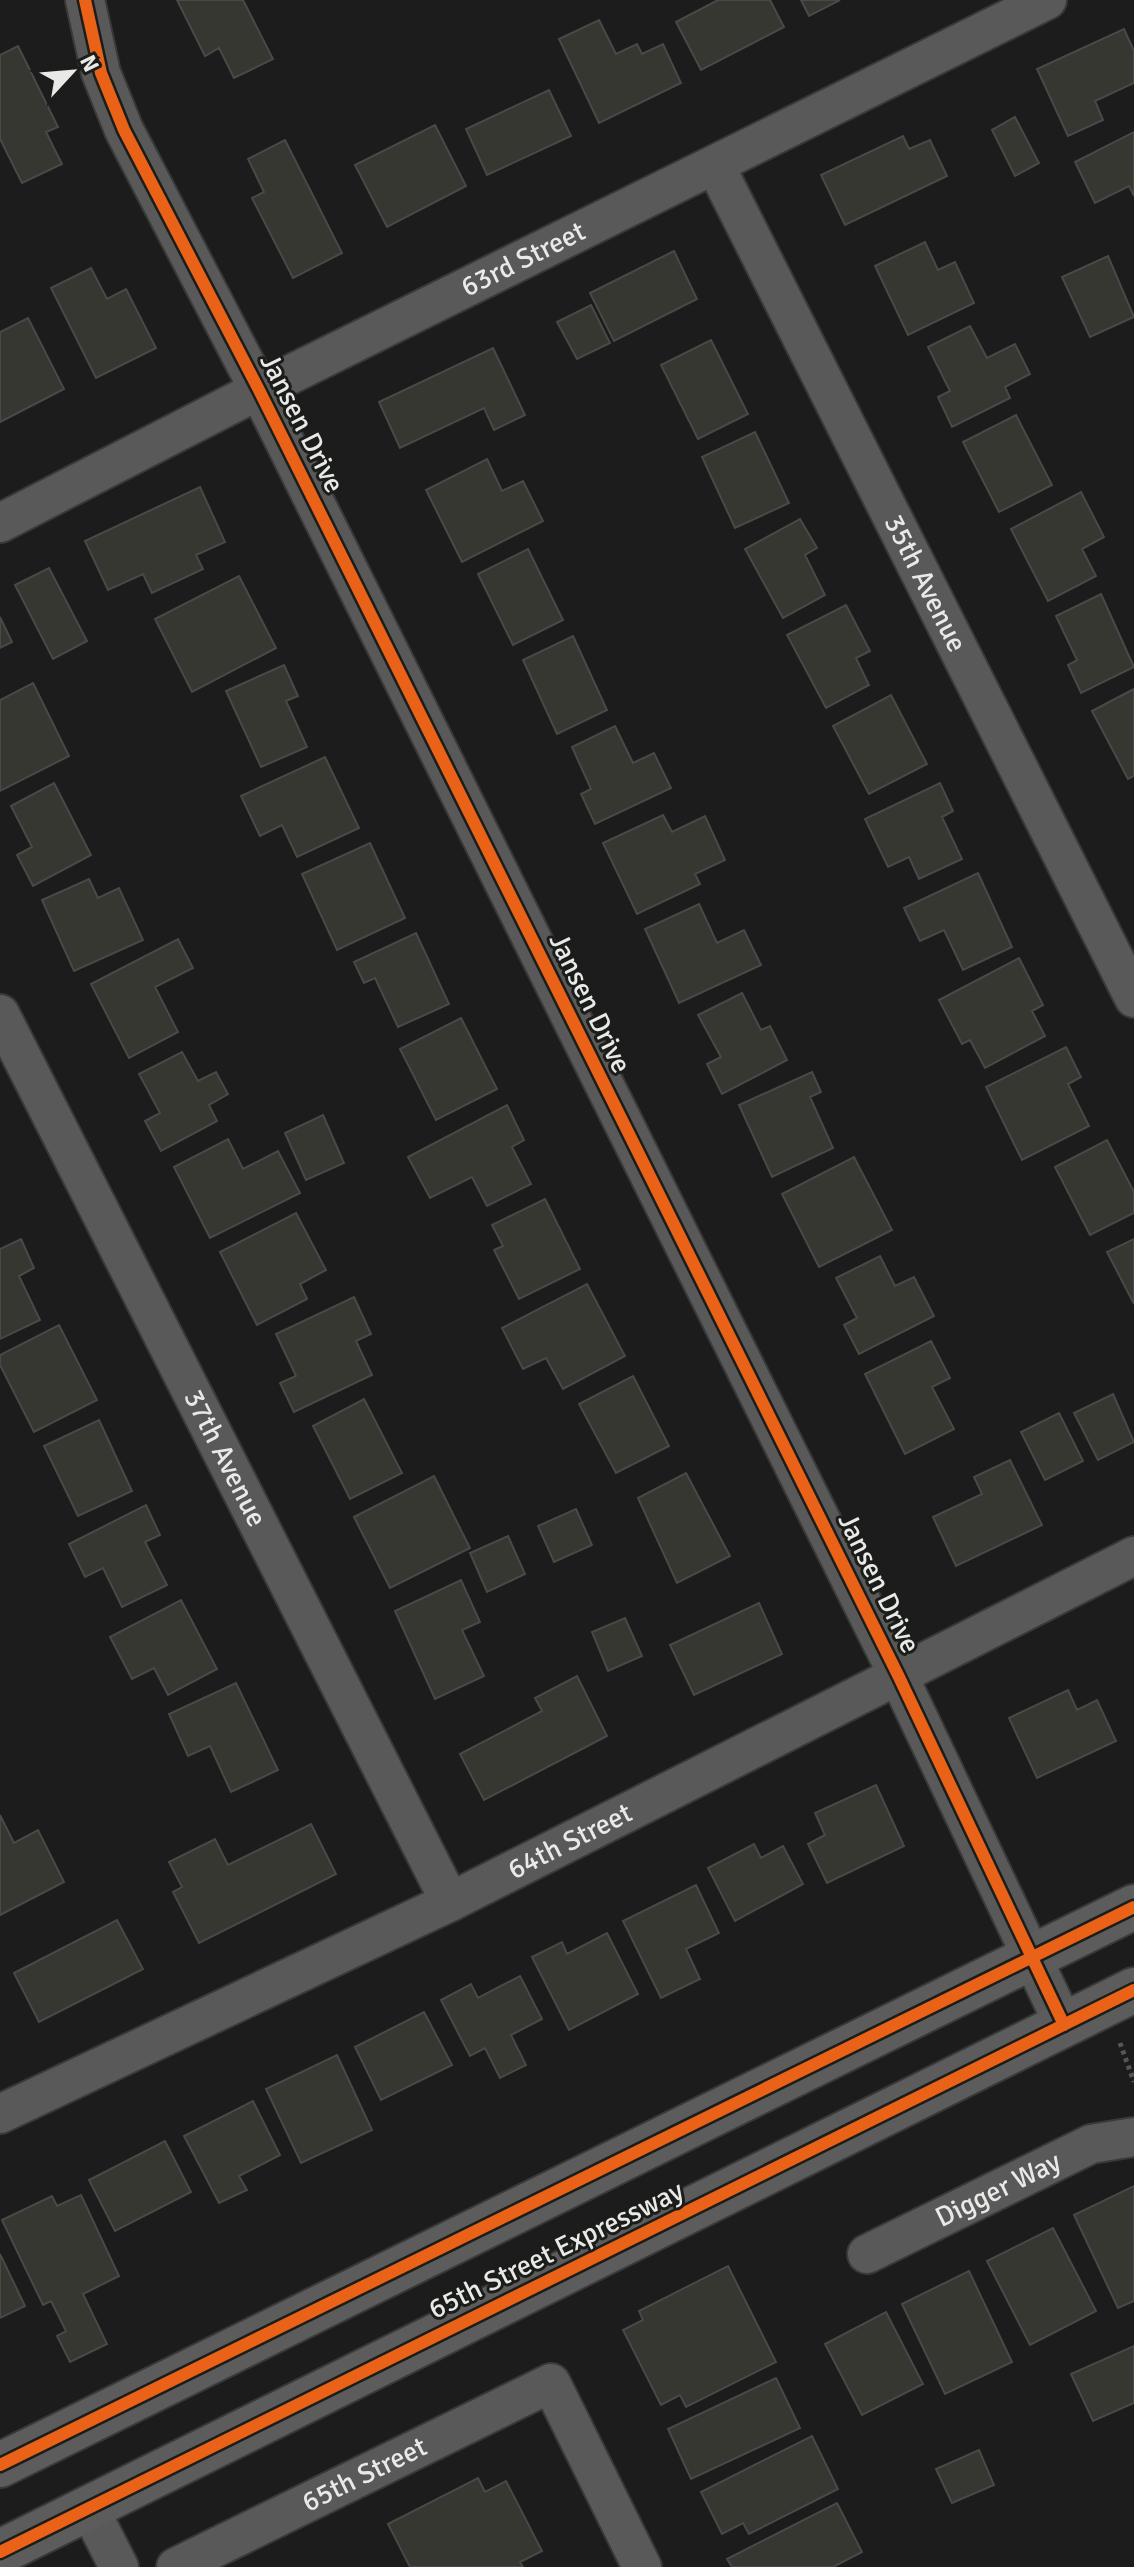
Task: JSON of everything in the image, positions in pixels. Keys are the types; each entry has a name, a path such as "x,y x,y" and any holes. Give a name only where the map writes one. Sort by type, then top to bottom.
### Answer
{"main road":[{"name":"65th Street Expressway","path":"0,2465 1134,1907"},
{"name":"65th Street Expressway","path":"0,2552 1134,1990"}],"street":[{"name":"Jansen Drive","path":"85,0 101,73 124,130 259,390 898,1675 1064,2025"},
{"name":"63rd Street","path":"0,523 259,390 716,167 1047,0"},
{"name":"35th Avenue","path":"716,167 1134,998"},
{"name":"37th Avenue","path":"0,1014 450,1902"},
{"name":"64th Street","path":"2,2108 450,1902 1134,1556"},
{"name":"Digger Way","path":"867,2254 1091,2144 1134,2137"},
{"name":"65th Street","path":"176,2567 551,2383 642,2567"},
{"path":"89,2508 119,2567"}],"building":[{"path":"177,0 243,0 273,59 234,78 219,48 205,56"},
{"path":"718,0 770,0 784,27 701,70 676,22"},
{"path":"801,0 840,0 809,16"},
{"path":"599,20 616,54 637,44 642,54 663,44 681,83 599,123 559,39"},
{"path":"1124,29 1134,51 1134,83 1095,101 1103,120 1068,136 1037,69"},
{"path":"18,46 58,127 46,132 62,164 22,183 0,139 0,55"},
{"path":"549,90 571,136 487,175 466,129"},
{"path":"1015,117 1039,163 1015,176 992,130"},
{"path":"435,125 466,186 387,227 355,165"},
{"path":"1134,132 1134,196 1129,186 1095,203 1075,162"},
{"path":"903,136 909,149 930,140 947,176 845,225 821,175"},
{"path":"285,140 342,253 293,278 252,198 264,192 248,159"},
{"path":"925,242 938,270 955,262 974,303 908,335 875,266"},
{"path":"674,251 697,299 614,341 590,293"},
{"path":"1108,256 1134,317 1090,337 1062,277"},
{"path":"91,268 107,299 126,289 156,348 96,378 51,288"},
{"path":"591,305 610,343 577,359 557,322"},
{"path":"28,318 64,389 0,422 0,332"},
{"path":"970,326 987,358 1015,344 1030,374 1005,387 1010,398 952,427 938,397 950,391 928,347"},
{"path":"711,340 748,414 698,439 661,365"},
{"path":"493,348 525,415 494,430 484,408 400,448 379,402"},
{"path":"1016,415 1052,485 999,512 963,442"},
{"path":"755,432 789,503 735,528 702,457"},
{"path":"487,459 502,491 523,481 543,521 462,562 426,490"},
{"path":"200,487 225,542 196,555 203,569 152,593 143,574 108,590 85,541"},
{"path":"1081,492 1104,537 1082,549 1096,576 1048,601 1011,529"},
{"path":"800,519 817,548 805,555 825,595 783,618 745,549"},
{"path":"528,549 563,620 513,645 478,574"},
{"path":"49,568 87,641 53,659 15,585"},
{"path":"239,576 276,648 192,692 155,619"},
{"path":"1101,594 1134,667 1081,693 1068,665 1077,660 1056,616"},
{"path":"846,605 870,651 856,658 869,685 826,708 787,635"},
{"path":"0,617 12,642 0,648"},
{"path":"573,636 607,710 557,734 523,660"},
{"path":"284,665 298,696 286,701 307,747 261,767 226,691"},
{"path":"33,683 69,756 0,791 0,700"},
{"path":"1134,689 1134,776 1128,779 1092,711"},
{"path":"891,695 927,764 869,794 833,726"},
{"path":"615,726 633,763 654,753 671,788 595,824 581,794 591,789 572,747"},
{"path":"325,757 359,828 297,857 282,825 260,836 241,796"},
{"path":"54,783 91,855 33,886 17,855 32,847 11,806"},
{"path":"940,783 953,811 942,817 962,859 919,879 909,857 888,867 865,819"},
{"path":"663,815 672,832 705,816 725,860 695,874 700,884 637,914 603,843"},
{"path":"370,843 405,918 337,950 302,874"},
{"path":"978,873 1012,947 963,970 944,930 920,941 904,908"},
{"path":"89,879 98,898 119,888 143,940 74,971 42,900"},
{"path":"699,904 717,943 744,930 761,965 679,1003 645,929"},
{"path":"416,933 449,1004 398,1027 375,978 364,983 354,962"},
{"path":"178,939 193,968 155,987 178,1032 129,1058 91,984"},
{"path":"1019,958 1043,1005 1032,1011 1045,1036 985,1068 970,1040 962,1044 939,1000"},
{"path":"742,993 761,1030 770,1026 787,1060 722,1094 707,1064 721,1057 698,1015"},
{"path":"461,1018 497,1089 436,1120 400,1049"},
{"path":"1066,1047 1081,1077 1068,1084 1089,1126 1022,1160 986,1087"},
{"path":"182,1052 198,1081 216,1072 228,1094 209,1105 217,1121 161,1151 145,1121 160,1113 139,1074"},
{"path":"812,1072 821,1092 810,1097 833,1148 772,1177 739,1105"},
{"path":"507,1105 524,1140 512,1147 531,1184 487,1206 472,1177 430,1198 408,1157"},
{"path":"323,1115 344,1163 306,1180 285,1133"},
{"path":"228,1139 243,1169 278,1151 300,1193 210,1238 174,1167"},
{"path":"1107,1140 1134,1192 1134,1213 1090,1235 1055,1167"},
{"path":"854,1157 892,1230 819,1267 782,1194"},
{"path":"545,1199 580,1269 519,1299 494,1250 503,1246 492,1225"},
{"path":"296,1213 326,1270 300,1284 307,1299 257,1325 220,1252"},
{"path":"21,1239 34,1268 19,1276 40,1320 0,1339 0,1249"},
{"path":"1134,1239 1134,1304 1107,1252"},
{"path":"880,1256 895,1286 914,1277 934,1316 859,1354 844,1325 857,1318 836,1278"},
{"path":"587,1284 625,1356 563,1389 546,1358 523,1369 502,1328"},
{"path":"354,1297 371,1334 356,1341 372,1375 294,1412 280,1383 296,1376 276,1334"},
{"path":"59,1325 97,1400 34,1432 0,1365 0,1355"},
{"path":"931,1341 950,1378 932,1387 954,1429 905,1454 865,1374"},
{"path":"633,1376 669,1446 616,1473 579,1404"},
{"path":"1113,1394 1134,1442 1098,1460 1074,1413"},
{"path":"364,1399 402,1473 350,1499 313,1426"},
{"path":"1059,1413 1083,1461 1045,1480 1021,1432"},
{"path":"99,1420 132,1491 78,1516 44,1446"},
{"path":"1010,1460 1042,1525 956,1566 933,1517 982,1494 974,1477"},
{"path":"686,1473 730,1556 677,1583 638,1498"},
{"path":"434,1476 470,1548 390,1588 354,1517"},
{"path":"146,1505 160,1535 145,1542 167,1585 122,1607 103,1568 85,1577 69,1544"},
{"path":"576,1509 592,1545 554,1562 538,1526"},
{"path":"508,1536 525,1574 487,1592 470,1553"},
{"path":"461,1580 480,1622 462,1630 484,1676 435,1699 395,1611"},
{"path":"181,1600 217,1669 168,1695 154,1668 132,1679 110,1637"},
{"path":"759,1603 782,1654 694,1695 670,1645"},
{"path":"625,1618 642,1656 608,1671 592,1632"},
{"path":"577,1676 607,1736 484,1800 460,1754 542,1711 535,1698"},
{"path":"236,1683 278,1770 231,1792 210,1746 188,1756 169,1714"},
{"path":"1068,1690 1077,1710 1097,1700 1116,1741 1037,1778 1009,1718"},
{"path":"876,1785 904,1846 827,1883 808,1844 825,1835 815,1813"},
{"path":"0,1815 14,1843 38,1830 64,1882 0,1915"},
{"path":"311,1824 336,1874 199,1943 173,1892 182,1887 169,1862 215,1839 228,1865"},
{"path":"754,1844 761,1858 783,1846 803,1884 735,1921 708,1868"},
{"path":"696,1885 719,1933 686,1949 700,1979 661,1998 623,1921"},
{"path":"117,1920 143,1969 39,2022 14,1973"},
{"path":"607,1933 638,1994 569,2030 532,1957 562,1942 567,1954"},
{"path":"520,1976 542,2019 511,2035 526,2065 500,2078 485,2048 470,2056 441,2000 471,1984 478,1998"},
{"path":"424,2012 452,2065 381,2100 355,2047"},
{"path":"337,2055 372,2130 301,2163 266,2089"},
{"path":"253,2101 280,2155 239,2176 247,2190 219,2203 184,2136"},
{"path":"165,2141 191,2192 115,2231 89,2180"},
{"path":"1134,2186 1134,2301 1118,2308 1074,2215"},
{"path":"81,2195 119,2276 83,2294 107,2344 70,2362 57,2336 66,2331 51,2301 43,2305 2,2220 52,2196 57,2206"},
{"path":"1053,2228 1096,2311 1030,2345 987,2261"},
{"path":"0,2254 25,2306 0,2318"},
{"path":"728,2266 776,2362 686,2407 680,2395 661,2405 623,2330 643,2320 639,2311"},
{"path":"969,2271 1012,2362 945,2394 902,2304"},
{"path":"886,2312 923,2384 862,2415 825,2344"},
{"path":"1134,2346 1134,2403 1093,2421 1071,2374"},
{"path":"776,2378 800,2428 691,2479 668,2429"},
{"path":"812,2436 838,2489 749,2534 743,2523 722,2534 701,2492"},
{"path":"979,2450 994,2485 952,2503 936,2469"},
{"path":"478,2478 485,2492 506,2481 542,2551 520,2562 523,2567 410,2567 388,2524"},
{"path":"837,2503 862,2552 833,2567 732,2567 727,2559"}],"cycle path":[{"path":"85,0 101,73 124,130 259,390 898,1675 1064,2025"},
{"path":"0,2465 1134,1907"},
{"path":"0,2552 1134,1990"}]}
